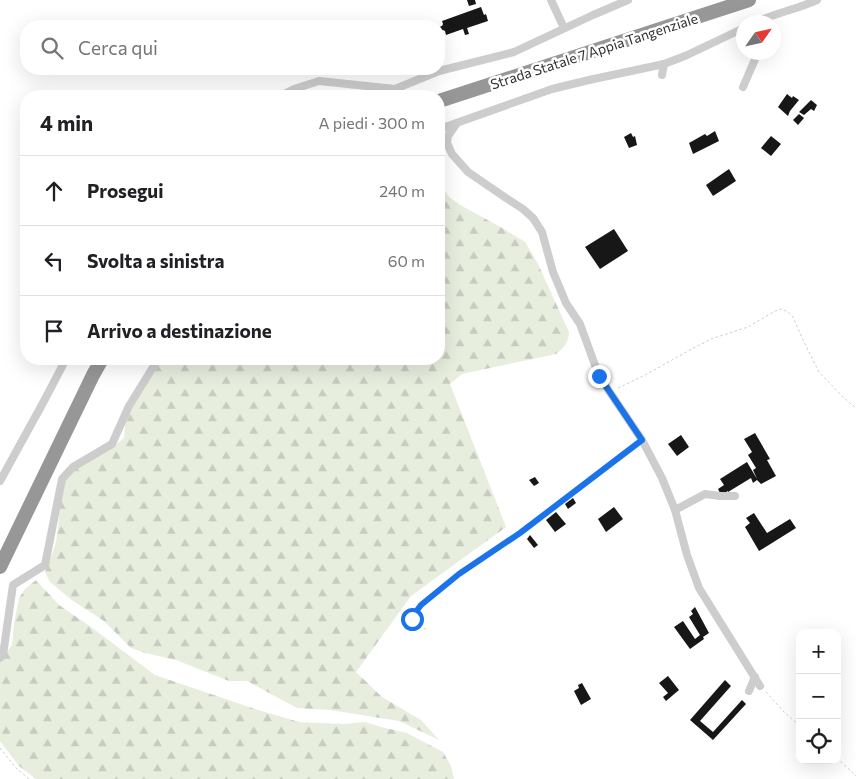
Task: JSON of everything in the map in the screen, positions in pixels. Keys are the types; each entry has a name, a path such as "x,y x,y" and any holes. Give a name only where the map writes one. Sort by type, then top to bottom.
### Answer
{"highway":[{"name":"Strada Statale 7 Appia Tangenziale","path":"445,99 749,0"},
{"path":"0,567 99,365"}],"street":[{"path":"551,0 564,28"},
{"path":"445,69 494,54 514,52 628,0"},
{"path":"773,15 800,8 817,0"},
{"path":"445,127 552,89 664,64 736,32"},
{"path":"743,87 755,60"},
{"path":"662,75 664,64"},
{"path":"292,90 319,81 395,89 429,75"},
{"path":"457,123 448,136 447,143 452,154 468,172 523,209 533,218 542,232 553,272 566,303 582,330 599,376 650,449 674,510 699,588 760,686"},
{"path":"0,481 63,365"},
{"path":"0,658 3,654 13,585 45,565 62,479 73,467 112,444 129,406 154,365"},
{"path":"674,510 705,494 735,496"},
{"path":"749,691 755,678"}],"lane":[{"path":"520,533 642,440"}],"path":[{"path":"608,390 620,388 704,343 748,327 775,311 782,309 793,317 818,372 856,408"},
{"path":"426,629 414,624 412,619 421,605 459,574 520,533"},
{"path":"760,686 796,723"},
{"path":"0,748 16,768 29,779"},
{"path":"841,762 856,776"}],"green space":[{"path":"445,191 449,197 462,206 525,242 537,262 569,332 566,344 556,354 462,374 450,384 506,527 411,596 356,672 382,697 421,720 439,740 399,721 330,710 297,708 247,681 229,681 176,660 131,648 104,621 73,601 50,582 45,572 54,549 61,498 66,480 79,465 106,451 124,438 125,425 143,384 158,365 445,365"},
{"path":"36,580 59,605 155,675 299,722 343,724 365,722 407,733 443,752 451,766 454,779 36,779 19,766 0,741 0,662 12,645 19,598 25,589"}],"building":[{"path":"467,0 475,0 476,4 469,6"},
{"path":"481,7 488,21 467,28 469,34 465,35 463,29 446,35 445,20"},
{"path":"787,94 799,100 788,116 778,107"},
{"path":"811,100 817,105 814,111 811,109 804,115 799,112"},
{"path":"799,114 804,118 798,125 793,120"},
{"path":"715,131 719,141 693,154 689,143"},
{"path":"631,133 633,137 635,136 637,145 629,148 624,137"},
{"path":"771,136 781,144 771,156 761,148"},
{"path":"729,169 736,181 713,196 706,185"},
{"path":"614,229 628,251 600,269 585,247"},
{"path":"755,433 770,459 767,460 776,476 761,484 757,480 753,483 751,478 721,495 718,489 724,485 720,479 747,462 757,479 753,470 756,468 748,455 752,452 744,439"},
{"path":"681,435 689,447 677,456 668,444"},
{"path":"535,477 539,483 534,486 529,480"},
{"path":"573,498 576,503 568,509 565,504"},
{"path":"614,507 623,519 606,532 598,519"},
{"path":"556,512 566,524 555,532 546,520"},
{"path":"754,513 767,533 790,519 796,528 759,551 745,527 750,523 746,518"},
{"path":"530,535 538,545 534,548 527,539"},
{"path":"695,607 709,633 690,649 674,627 683,621 695,639 700,635 689,617 693,614 691,611"},
{"path":"668,676 679,690 666,701 663,697 668,693 659,683"},
{"path":"725,680 731,686 700,721 713,732 742,700 746,704 713,740 690,720"},
{"path":"582,683 591,699 581,705 574,691"}],"route":[{"path":"412,619 421,605 459,574 520,533 642,440 599,376"}]}
